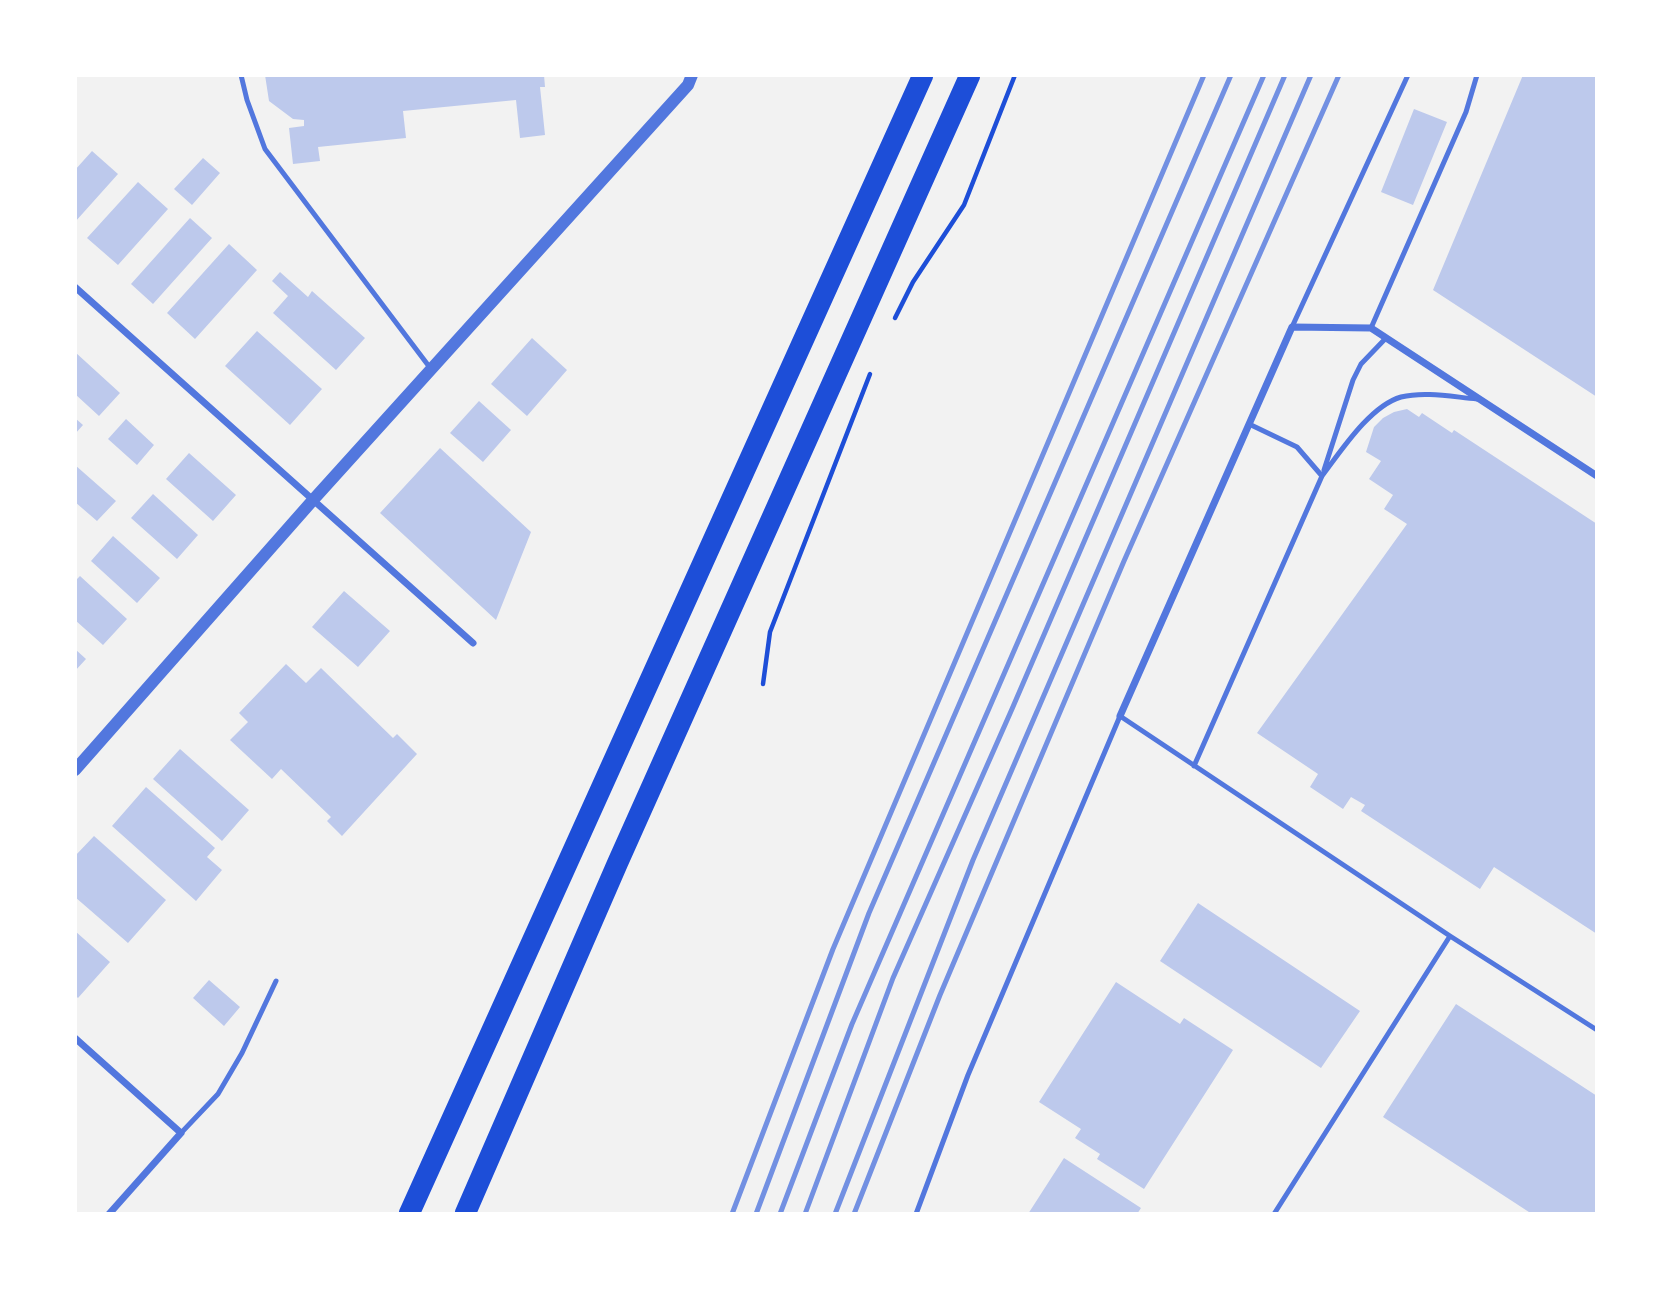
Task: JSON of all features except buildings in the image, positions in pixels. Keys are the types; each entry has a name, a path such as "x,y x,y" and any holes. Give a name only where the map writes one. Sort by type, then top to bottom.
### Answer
{"highway":[{"path":"409,1214 923,75"},
{"path":"465,1214 624,849 970,75"}],"street":[{"path":"75,770 687,78"},
{"path":"75,287 472,643"},
{"path":"1120,716 1292,327 1371,328 1597,476"},
{"path":"75,1038 181,1133 109,1214"}],"lane":[{"path":"241,75 265,149 431,369"},
{"path":"1292,327 1408,75"},
{"path":"1371,328 1466,112 1477,75"},
{"path":"1194,766 1322,476 1353,380 1362,364 1386,338"},
{"path":"1322,476 1348,442 1377,411 1400,397 1425,395 1479,399"},
{"path":"1249,425 1297,447 1322,476"},
{"path":"916,1214 968,1075 1120,716 1450,936 1597,1030"},
{"path":"1274,1214 1450,936"},
{"path":"181,1133 218,1094 242,1053 276,981"}],"path":[{"path":"891,326 913,282 964,205 1015,75"},
{"path":"763,684 770,632 874,361"}],"railway":[{"path":"732,1214 833,949 1204,75"},
{"path":"756,1214 869,913 1231,75"},
{"path":"780,1214 852,1024 1264,75"},
{"path":"805,1214 893,978 1285,75"},
{"path":"835,1214 973,860 1311,75"},
{"path":"854,1214 940,995 1124,561 1339,75"}]}
